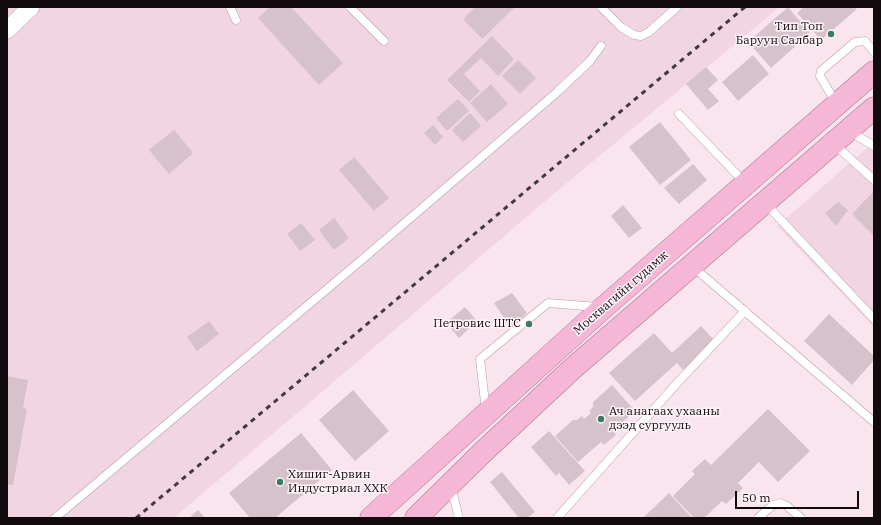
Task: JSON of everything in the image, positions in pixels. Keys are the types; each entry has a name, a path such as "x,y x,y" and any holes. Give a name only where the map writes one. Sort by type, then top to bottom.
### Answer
{"highway":[{"name":"Москвагийн гудамж","path":"371,518 603,308 874,72"},
{"path":"416,518 572,369 874,108"}],"street":[{"path":"7,30 31,7"}],"lane":[{"path":"230,7 236,20"},
{"path":"350,7 384,41"},
{"path":"601,7 621,27 634,35 641,36 649,32 677,7"},
{"path":"837,104 820,76 821,71 856,42 865,41 874,52"},
{"path":"55,518 352,268 555,94 590,61 601,46"},
{"path":"679,114 746,183"},
{"path":"840,137 874,146"},
{"path":"840,137 874,180"},
{"path":"764,202 874,319"},
{"path":"692,265 874,422"},
{"path":"486,414 480,359 548,303 603,308"},
{"path":"557,518 679,381 745,311"},
{"path":"450,484 459,518"},
{"path":"758,518 773,505 781,503 801,518"}],"shaded area":[{"path":"7,7 780,7 563,186 174,518 7,518"},
{"path":"874,142 874,327 777,226"}],"building":[{"path":"270,7 291,7 343,63 319,85 258,18"},
{"path":"475,7 515,7 482,39 463,19"},
{"path":"788,7 810,33 771,68 748,42"},
{"path":"804,7 854,7 857,9 821,40 797,13"},
{"path":"492,36 514,59 498,76 481,58 464,74 480,91 469,102 447,80"},
{"path":"753,55 769,74 738,101 722,82"},
{"path":"518,60 536,78 520,94 502,76"},
{"path":"706,67 718,80 708,89 719,101 708,110 686,84"},
{"path":"491,84 508,104 487,122 470,103"},
{"path":"458,99 469,111 447,131 436,118"},
{"path":"470,113 481,126 463,142 452,130"},
{"path":"660,122 691,160 660,185 629,147"},
{"path":"433,125 443,137 435,145 424,133"},
{"path":"174,130 193,153 169,174 149,150"},
{"path":"354,157 389,198 374,211 339,170"},
{"path":"693,164 707,180 679,204 664,188"},
{"path":"873,192 874,193 874,236 852,214"},
{"path":"838,202 848,210 836,226 825,213"},
{"path":"623,205 642,228 629,238 611,216"},
{"path":"334,218 349,238 334,250 319,230"},
{"path":"301,223 315,240 300,251 287,234"},
{"path":"512,293 527,313 511,328 494,303"},
{"path":"465,307 477,321 459,338 446,323"},
{"path":"829,314 874,356 874,360 852,385 804,341"},
{"path":"209,321 219,334 197,351 187,337"},
{"path":"701,326 715,341 683,370 677,363 635,401 609,373 654,333 672,353"},
{"path":"7,376 28,380 23,408 27,409 13,485 7,484"},
{"path":"612,385 635,411 613,431 616,435 604,445 601,442 578,462 555,436 573,420 577,420 582,416 584,419 591,413 589,411 593,407 593,402"},
{"path":"353,390 389,431 355,461 319,420"},
{"path":"768,409 810,451 778,482 759,462 738,483 743,488 726,504 722,501 704,518 694,518 673,496 695,474 692,471 705,459 711,465"},
{"path":"549,431 585,471 569,485 559,473 556,476 531,447"},
{"name":"Хишиг-Арвин Индустриал ХХК","path":"301,433 332,470 275,518 250,518 229,493"},
{"path":"502,472 535,512 527,518 519,518 490,482"},
{"path":"669,493 692,518 643,518"},
{"path":"198,510 205,518 189,518"}],"railway":[{"path":"136,518 745,7"}],"place":[{"name":"Тип Топ Баруун Салбар","path":"831,34"},
{"name":"Петровис ШТС","path":"529,324"},
{"name":"Ач анагаах ухааны дээд сургууль","path":"601,419"},
{"name":"Хишиг-Арвин Индустриал ХХК","path":"280,482"}]}
